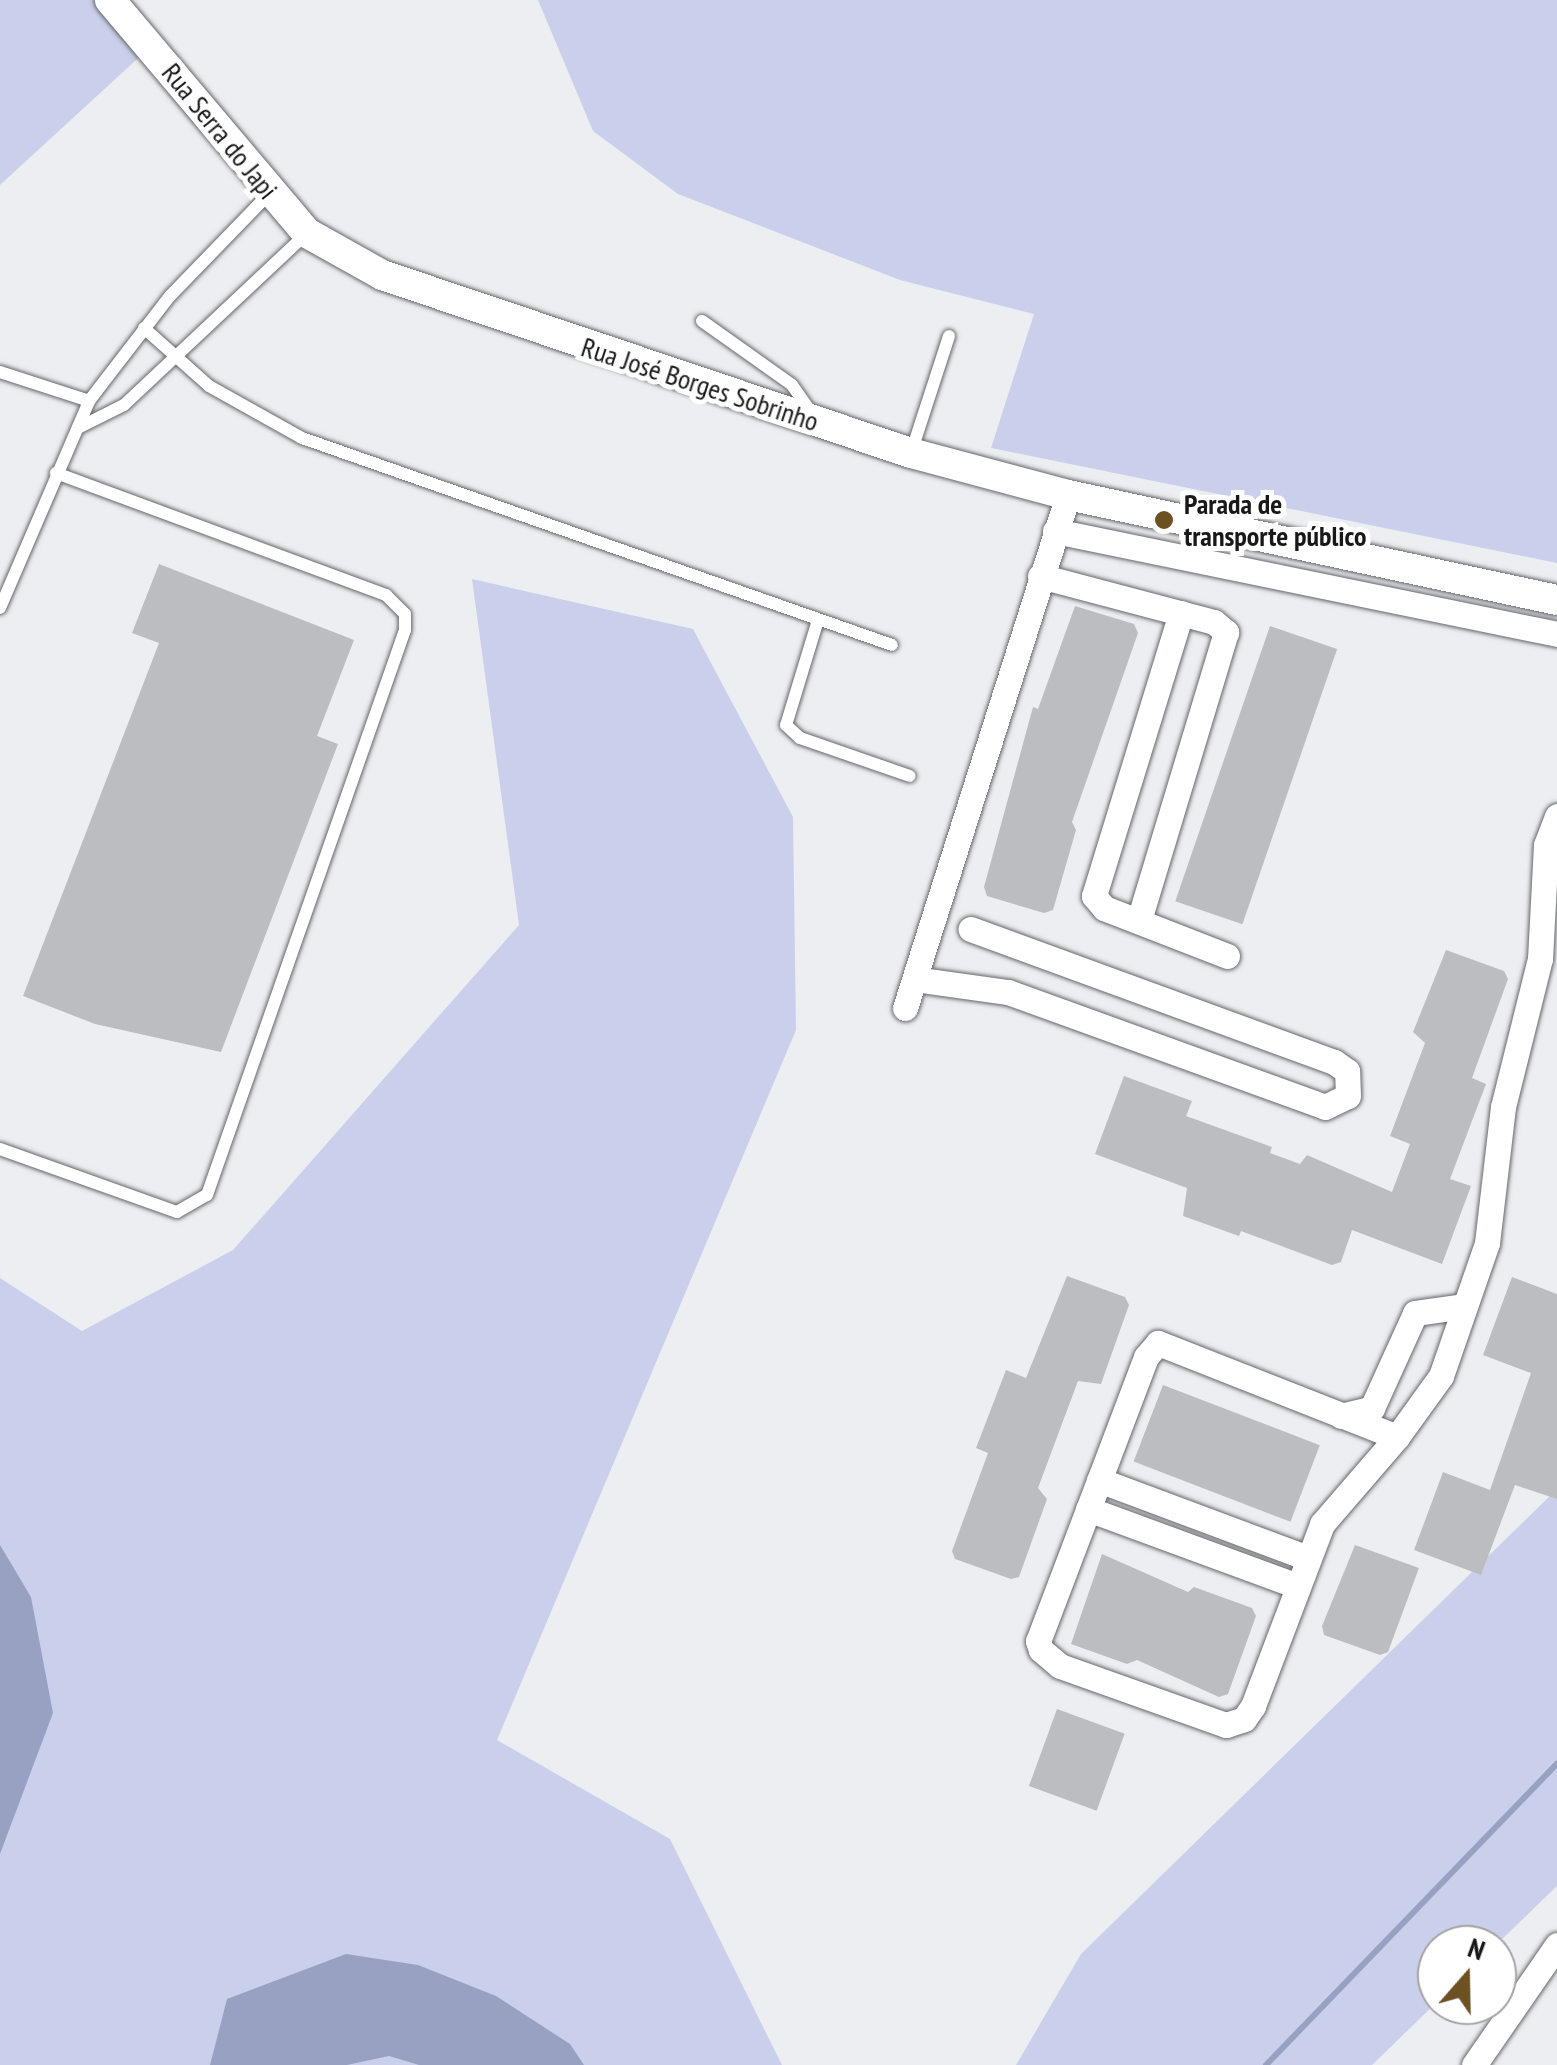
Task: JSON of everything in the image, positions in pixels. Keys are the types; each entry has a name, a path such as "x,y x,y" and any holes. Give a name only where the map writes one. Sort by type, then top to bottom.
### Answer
{"street":[{"name":"Rua Serra do Japi","path":"110,0 268,194 307,234 338,254"},
{"name":"Rua José Borges Sobrinho","path":"338,254 398,282 911,453 1068,495 1557,600"},
{"path":"904,1008 1068,495"},
{"path":"1055,531 1557,634"},
{"path":"1040,576 1180,613 1226,632 1139,922"},
{"path":"1180,613 1094,885 1098,904 1227,956"},
{"path":"1397,1437 1158,1343 1146,1357 1099,1480 1038,1641 1041,1650 1060,1666 1162,1706 1226,1726 1244,1719 1305,1557 1322,1524 1397,1437 1441,1376 1487,1243 1503,1108 1540,959 1546,845 1557,816"},
{"path":"915,979 1008,992 1325,1107 1348,1096 1347,1071 1334,1062 971,929"},
{"path":"1008,992 1025,949"},
{"path":"1340,1416 1372,1408 1415,1313 1464,1306"},
{"path":"1099,1480 1305,1557"},
{"path":"1088,1509 1296,1585"},
{"path":"1474,2065 1557,1945"}],"lane":[{"path":"0,608 89,401 144,328 268,194"},
{"path":"77,428 124,405 307,234"},
{"path":"702,321 792,386 819,423"},
{"path":"144,328 174,357 248,412 302,438 892,645"},
{"path":"911,453 949,336"},
{"path":"0,372 89,401"},
{"path":"0,1149 177,1212 188,1212 207,1195 405,630 405,614 386,595 56,474"},
{"path":"818,620 786,725 800,738 910,776"}],"shaded area":[{"path":"0,0 93,0 147,50 0,185"},
{"path":"538,0 1557,0 1557,563 991,448 1034,314 900,280 678,194 593,131"},
{"path":"472,579 693,629 793,817 796,1030 497,1740 670,1839 782,2065 0,2065 0,1278 82,1331 233,1250 519,925"},
{"path":"1557,1489 1557,1886 1517,1925 1417,1925 1417,2021 1372,2065 1016,2065 1081,1954"},
{"path":"0,1545 31,1597 53,1713 0,1854"},
{"path":"346,1954 418,1965 496,1996 570,2044 584,2065 419,2065 389,2056 347,2065 210,2065 227,1999"}],"building":[{"path":"159,564 354,640 317,736 338,744 221,1052 95,1024 23,996 159,643 132,633"},
{"path":"1075,606 1134,624 1138,633 1072,822 1076,830 1053,910 1044,913 987,896 984,887 1033,707 1038,709"},
{"path":"1270,626 1337,649 1242,924 1175,901"},
{"path":"1446,950 1504,971 1508,979 1472,1078 1486,1084 1450,1179 1471,1186 1442,1264 1352,1230 1341,1262 1332,1265 1241,1231 1239,1236 1183,1216 1187,1188 1095,1154 1124,1076 1192,1101 1186,1116 1272,1147 1270,1153 1300,1164 1307,1155 1392,1192 1410,1144 1390,1136 1425,1043 1413,1032"},
{"path":"1067,1276 1125,1297 1129,1305 1101,1384 1078,1381 1038,1488 1047,1499 1019,1577 1011,1579 955,1559 952,1551 988,1453 976,1448 1006,1370 1026,1378"},
{"path":"1512,1277 1557,1294 1557,1499 1515,1485 1481,1575 1414,1550 1443,1472 1490,1490 1531,1373 1483,1355"},
{"path":"1163,1385 1320,1445 1290,1522 1134,1462"},
{"path":"1355,1545 1419,1568 1388,1652 1380,1655 1324,1635 1322,1626"},
{"path":"1102,1554 1188,1592 1194,1587 1252,1608 1256,1616 1228,1694 1219,1697 1137,1660 1127,1664 1071,1644"},
{"path":"1057,1709 1125,1734 1097,1811 1029,1786"}],"waterway":[{"path":"1266,2065 1557,1764"}],"place":[{"name":"Parada de transporte público","path":"1164,520"}]}
